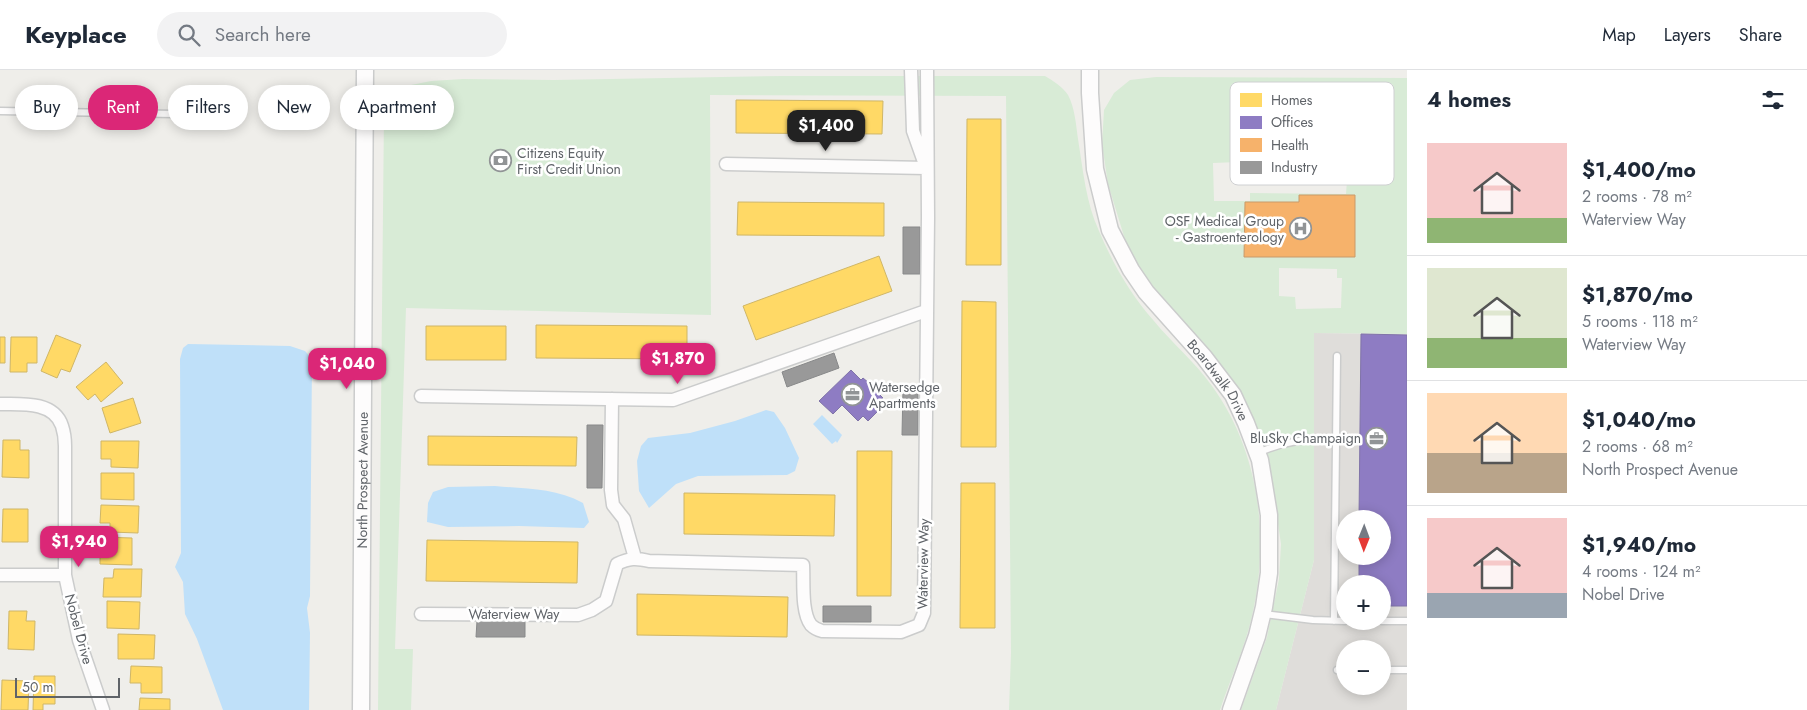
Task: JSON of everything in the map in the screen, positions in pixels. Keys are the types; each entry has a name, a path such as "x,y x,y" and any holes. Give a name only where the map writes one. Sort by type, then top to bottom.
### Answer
{"street":[{"name":"North Prospect Avenue","path":"361,710 365,70"},
{"name":"Waterview Way","path":"911,70 913,131 926,168"},
{"name":"Waterview Way","path":"421,614 578,615 592,610 606,601 617,564 635,558 649,561 803,565 805,606 807,617 812,627 822,631 901,632 919,625 924,613 927,70"},
{"name":"Boardwalk Drive","path":"1090,70 1095,169 1110,230 1131,270 1146,292 1204,357 1232,395 1246,422 1260,460 1268,504 1270,531 1269,573 1263,614 1232,710"},
{"path":"726,164 926,168"},
{"path":"421,396 673,400 926,311"},
{"path":"612,399 611,490 614,505 624,519 635,558"},
{"name":"Nobel Drive","path":"0,404 37,405 59,418 63,427 65,446 65,576 79,640 103,710"},
{"path":"0,575 65,576"}],"lane":[{"path":"0,111 168,114"},
{"path":"1263,614 1334,621 1337,356"},
{"path":"1258,452 1274,446 1309,439 1336,438"},
{"path":"1391,621 1407,621"},
{"path":"1391,670 1407,670"}],"shaded area":[{"path":"1314,333 1407,334 1407,710 1276,710 1314,560"}],"green space":[{"path":"782,76 1045,76 1066,92 1075,117 1088,198 1099,231 1110,255 1145,311 1212,386 1229,413 1242,442 1251,472 1260,534 1260,566 1256,597 1246,638 1220,710 1009,710 1011,653 1006,96 710,95 711,315 406,308 395,649 413,649 411,710 378,710 384,130 454,130 454,85 411,85 431,81 463,79 554,80"},
{"path":"1156,77 1407,78 1407,334 1314,333 1314,560 1276,710 1241,710 1267,637 1279,579 1281,544 1268,455 1243,397 1204,343 1168,308 1144,275 1127,246 1108,184 1102,144 1104,110 1114,93 1130,80","holes":["1299,195 1355,195 1355,257 1245,257 1245,202 1299,202","1279,268 1337,269 1337,278 1342,278 1341,308 1296,309 1295,297 1279,296"]}],"water":[{"path":"188,344 290,346 305,351 312,359 310,596 307,608 310,633 309,710 223,710 197,639 185,614 183,582 175,567 181,553 180,359 183,348"},
{"path":"766,410 774,412 785,428 799,458 795,471 787,475 698,476 676,484 649,508 639,491 637,461 641,446 648,438 690,433 735,421"},
{"path":"822,415 842,435 837,443 836,441 832,444 813,424"},
{"path":"495,486 562,494 583,503 589,522 584,528 519,526 448,527 427,522 428,503 433,492 448,487"}],"building: Homes":[{"path":"736,100 883,101 882,134 736,133"},
{"path":"967,119 1001,119 1001,265 966,265"},
{"path":"738,202 884,203 884,236 737,235"},
{"path":"879,256 892,291 756,340 743,306"},
{"path":"962,301 996,302 996,447 961,447"},
{"path":"536,325 687,326 687,359 536,358"},
{"path":"426,326 506,326 506,360 426,360"},
{"path":"56,335 81,345 70,372 61,369 57,378 41,371"},
{"path":"0,337 5,337 5,363 0,363"},
{"path":"11,337 37,337 37,363 27,363 27,372 10,372"},
{"path":"106,362 123,383 101,402 95,394 88,400 76,387"},
{"path":"133,398 141,423 110,433 102,408"},
{"path":"428,436 577,437 576,466 428,465"},
{"path":"3,440 20,440 20,450 29,450 29,478 2,477"},
{"path":"101,441 139,441 138,468 111,467 111,459 101,459"},
{"path":"857,451 892,451 891,596 857,596"},
{"path":"101,473 134,473 134,500 101,499"},
{"path":"961,483 995,483 995,628 960,628"},
{"path":"684,493 835,495 834,536 684,534"},
{"path":"101,505 139,506 138,533 110,532 110,523 100,523"},
{"path":"3,509 28,509 28,542 2,542"},
{"path":"100,537 132,538 132,565 100,564"},
{"path":"427,540 578,542 577,583 426,581"},
{"path":"114,569 142,569 141,597 103,597 104,578 113,578"},
{"path":"637,594 788,597 787,637 637,635"},
{"path":"107,601 140,602 139,629 107,628"},
{"path":"9,611 27,611 26,621 35,621 34,650 8,649"},
{"path":"118,634 155,635 154,659 118,659"},
{"path":"131,666 162,667 162,693 141,693 141,683 130,683"},
{"path":"34,676 55,676 55,704 43,704 43,710 33,710"},
{"path":"2,680 29,681 28,710 1,710"},
{"path":"140,698 170,699 170,710 139,710"}],"building: Offices":[{"path":"1361,334 1407,335 1407,606 1391,606 1391,575 1359,575 1359,565 1391,565 1391,510 1359,510"},
{"name":"Watersedge Apartments","path":"851,370 861,380 863,378 870,382 880,391 878,393 883,398 881,400 885,404 868,421 863,416 858,421 842,405 833,414 819,401"}],"building: Health":[{"name":"OSF Medical Group - Gastroenterology","path":"1299,195 1355,195 1355,257 1244,257 1245,202 1299,202"}],"building: Industry":[{"path":"903,227 920,227 920,274 903,274"},
{"path":"834,353 839,368 787,387 782,372"},
{"path":"903,388 918,388 918,435 902,435"},
{"path":"587,425 603,425 602,488 587,488"},
{"path":"823,606 871,606 871,622 823,622"},
{"path":"477,621 525,621 525,637 476,637"}],"place":[{"name":"Citizens Equity First Credit Union","path":"501,161"},
{"name":"OSF Medical Group - Gastroenterology","path":"1300,229"},
{"name":"Watersedge Apartments","path":"853,395"},
{"name":"BluSky Champaign","path":"1377,438"}]}
